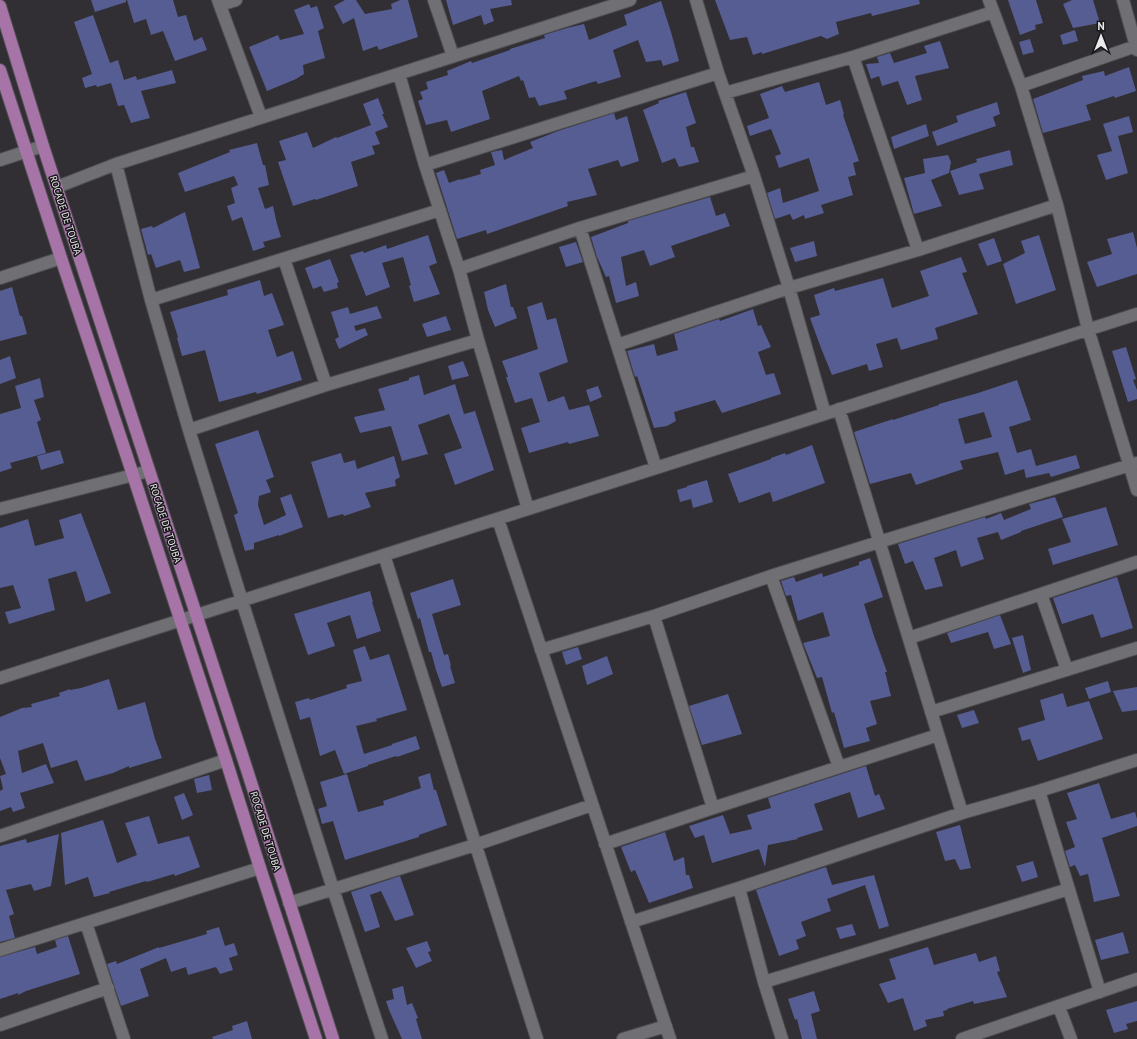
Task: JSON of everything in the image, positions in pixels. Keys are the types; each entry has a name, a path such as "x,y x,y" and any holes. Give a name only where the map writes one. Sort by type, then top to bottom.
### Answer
{"main road":[{"name":"ROCADE DE TOUBA","path":"0,6 43,146 247,770 333,1039"},
{"name":"ROCADE DE TOUBA","path":"0,70 181,620 316,1039"}],"street":[{"path":"236,0 219,2 261,117"},
{"path":"434,0 453,56"},
{"path":"57,187 116,164 630,0"},
{"path":"696,0 718,73 754,176 789,288 825,414"},
{"path":"1020,86 1136,48 1123,0"},
{"path":"726,93 853,57 991,6 1020,86 1057,205 1088,330 1134,464 1137,490"},
{"path":"853,57 918,250"},
{"path":"425,165 718,73"},
{"path":"399,74 425,165 459,269 478,340 528,509"},
{"path":"0,160 43,146"},
{"path":"116,164 151,300 189,430 333,889 382,1039"},
{"path":"459,269 580,228 754,176"},
{"path":"617,345 789,288 918,250 1057,205"},
{"path":"151,300 440,210"},
{"path":"580,228 656,468"},
{"path":"0,278 61,258"},
{"path":"284,259 326,385"},
{"path":"0,678 1137,314"},
{"path":"189,430 326,385 478,340"},
{"path":"839,409 962,813"},
{"path":"541,650 654,616 771,576 879,542 1134,464"},
{"path":"0,509 149,471"},
{"path":"498,519 670,1039"},
{"path":"384,555 537,1039"},
{"path":"909,638 1137,562"},
{"path":"771,576 839,767"},
{"path":"1041,594 1067,670"},
{"path":"654,616 713,808"},
{"path":"931,712 1137,648"},
{"path":"605,844 938,735"},
{"path":"0,836 226,760"},
{"path":"631,922 739,888 962,813 1039,791 1137,760"},
{"path":"1039,791 1100,992"},
{"path":"289,903 476,844 592,805"},
{"path":"0,950 260,868"},
{"path":"739,888 764,982 782,1039"},
{"path":"764,982 1069,889"},
{"path":"86,923 124,1039"},
{"path":"962,1039 1137,979"},
{"path":"0,1025 108,988"},
{"path":"1059,1007 1071,1039"},
{"path":"623,1039 666,1026"}],"building":[{"path":"91,0 126,0 126,2 95,12"},
{"path":"127,0 173,0 178,17 186,15 194,41 202,37 207,50 175,61 163,31 151,35 146,19 134,23"},
{"path":"345,0 356,0 365,14 392,9 391,4 400,0 408,0 418,37 379,50 377,46 363,51 354,18 343,24 334,6"},
{"path":"446,0 511,0 512,5 490,9 494,21 484,25 481,15 453,25"},
{"path":"715,0 919,0 920,4 872,16 871,13 836,22 839,34 827,39 821,36 762,54 762,52 753,55 747,37 730,40"},
{"path":"1008,0 1036,0 1043,23 1035,25 1036,29 1020,35"},
{"path":"1072,0 1093,0 1100,23 1073,28 1063,4"},
{"path":"661,1 679,61 663,66 661,60 646,62 638,40 613,50 621,77 598,84 596,81 564,91 567,99 539,106 535,97 529,98 523,80 521,81 519,76 482,91 490,119 451,132 447,120 426,125 418,101 423,99 420,92 428,89 426,82 448,75 447,71 471,61 472,63 545,38 544,35 567,28 584,24 589,40 627,25 624,15"},
{"path":"309,4 311,8 317,6 324,28 318,31 325,58 303,65 304,74 296,79 267,91 249,47 278,35 280,40 304,34 294,10"},
{"path":"93,15 110,63 118,60 124,80 136,76 137,80 172,70 176,83 141,91 150,118 131,123 124,105 118,106 111,83 97,87 96,85 85,88 82,78 92,74 74,22"},
{"path":"1075,30 1078,41 1063,45 1060,35"},
{"path":"1030,39 1034,52 1023,55 1019,42"},
{"path":"940,41 949,68 915,76 922,100 907,105 898,81 882,86 879,76 871,79 866,64 879,63 877,57 890,53 894,63 927,53 924,46"},
{"path":"1129,67 1136,91 1086,105 1091,120 1043,133 1033,99 1083,80 1082,76 1104,71 1105,76"},
{"path":"819,82 826,105 840,100 843,115 859,161 853,163 856,175 848,177 853,195 821,205 824,213 805,219 804,215 793,220 790,214 775,219 767,193 780,188 783,203 819,191 809,158 779,168 775,156 781,154 771,129 750,136 747,126 769,118 760,94 782,86 785,92"},
{"path":"686,92 696,123 686,127 691,147 694,147 699,162 679,167 675,158 662,163 643,110 659,103 658,101"},
{"path":"378,98 384,114 382,114 388,127 375,132 380,144 372,146 375,154 351,162 358,186 293,206 278,162 286,160 279,141 307,132 313,148 336,137 337,138 371,125 363,104"},
{"path":"997,102 1000,114 993,117 996,126 937,146 932,132 958,122 956,116"},
{"path":"614,113 616,120 627,116 639,161 621,167 618,160 588,169 597,195 567,202 568,206 487,234 486,230 457,239 436,173 444,170 449,183 481,174 480,170 495,165 491,152 502,150 504,160 533,148 530,142 558,131"},
{"path":"1129,116 1133,132 1118,136 1128,173 1106,180 1097,155 1112,151 1103,124"},
{"path":"926,124 929,136 894,149 891,137"},
{"path":"257,143 263,165 265,165 269,185 258,188 265,209 273,206 281,237 263,242 265,247 253,251 242,217 232,221 227,206 235,203 231,188 238,185 234,176 185,192 178,173 230,152 229,150"},
{"path":"1010,150 1013,165 979,174 984,189 959,195 950,171 977,162 976,159"},
{"path":"948,155 951,162 949,173 931,180 942,206 914,214 904,178 925,173 923,159"},
{"path":"710,197 716,216 725,213 730,226 671,246 675,257 650,266 644,250 621,257 626,286 636,282 639,296 616,303 609,276 606,277 597,257 591,237 628,223 628,221"},
{"path":"185,212 200,268 184,272 180,260 156,268 151,254 148,255 141,229 152,226 153,228"},
{"path":"1133,232 1137,248 1137,274 1097,287 1087,262 1112,254 1107,239"},
{"path":"428,235 437,263 429,266 440,294 414,302 403,257 382,263 390,287 366,296 350,255 363,251 364,253 386,245 387,249"},
{"path":"1039,235 1056,290 1016,304 1003,264 1025,253 1021,241"},
{"path":"994,238 1002,261 987,266 978,244"},
{"path":"814,241 817,256 795,262 790,248"},
{"path":"576,242 583,262 566,267 559,247"},
{"path":"961,257 967,272 962,273 978,314 935,328 938,339 901,350 897,338 876,344 883,367 869,371 867,364 832,375 810,318 820,315 814,295 834,288 835,291 883,278 892,308 929,296 920,271"},
{"path":"330,259 339,282 337,283 338,288 324,292 321,286 313,289 305,268"},
{"path":"260,280 264,296 272,293 284,325 268,330 277,357 293,351 302,380 257,394 256,392 219,402 205,350 182,356 170,312 228,295 227,290"},
{"path":"506,284 511,307 513,307 517,318 495,327 488,310 484,292"},
{"path":"12,287 27,334 0,341 0,291"},
{"path":"542,302 547,320 556,318 568,362 539,373 548,402 564,396 569,410 589,405 599,436 569,444 568,442 529,453 521,428 540,422 532,398 515,403 502,361 538,349 527,307"},
{"path":"377,306 382,318 354,326 356,331 365,328 368,335 339,349 335,339 339,337 331,312 348,307 350,314"},
{"path":"753,309 758,326 761,325 771,347 758,352 766,375 774,373 781,394 722,413 715,400 674,412 676,421 667,426 654,428 627,351 654,344 657,356 678,350 674,334 719,319 720,321"},
{"path":"446,316 451,330 427,337 422,324"},
{"path":"1126,347 1136,379 1133,380 1137,390 1137,399 1128,402 1112,351"},
{"path":"10,356 16,378 0,384 0,360"},
{"path":"463,361 469,376 452,380 448,366"},
{"path":"419,375 424,395 455,384 464,414 475,411 494,470 455,485 444,454 462,448 449,414 418,425 428,454 402,461 391,426 360,433 354,417 385,410 378,389 409,380 409,378"},
{"path":"40,378 44,397 34,400 41,420 37,422 46,453 10,463 12,468 0,472 0,414 21,408 15,386"},
{"path":"1017,380 1031,420 1009,427 1017,453 1031,449 1036,466 1076,455 1080,468 1051,477 1049,473 1026,478 1024,469 1005,475 998,452 960,461 963,469 916,485 911,473 870,484 854,432 939,404","holes":["984,412 992,437 965,444 958,419"]},
{"path":"598,386 602,397 590,402 586,390"},
{"path":"258,430 274,477 266,480 271,492 259,496 258,505 264,525 286,515 280,498 291,494 303,527 254,543 254,549 245,551 234,515 238,513 215,444"},
{"path":"812,445 825,483 773,502 770,492 739,503 728,474 785,453 786,455"},
{"path":"60,450 64,463 41,470 37,456"},
{"path":"341,453 344,463 355,460 357,469 394,456 400,477 395,480 396,486 365,493 371,507 344,516 343,514 328,518 311,462"},
{"path":"707,480 713,502 693,508 691,499 680,502 677,490"},
{"path":"1055,497 1063,517 1021,531 1001,540 998,532 977,538 984,559 961,567 956,550 934,558 943,586 925,590 913,561 905,564 898,544 985,517 986,519 1001,513 1004,520 1031,509 1029,504"},
{"path":"1106,507 1118,545 1053,565 1048,549 1071,542 1062,519"},
{"path":"81,513 111,593 86,602 76,571 48,579 55,610 9,624 5,612 21,608 13,585 0,588 0,528 28,519 35,546 64,538 59,520"},
{"path":"870,558 883,597 864,604 887,672 885,672 891,696 870,701 877,724 866,728 870,741 844,748 822,677 817,678 803,643 830,636 823,612 798,621 791,595 786,596 781,581 794,577 796,582 822,573 823,577 859,565 859,562"},
{"path":"1117,577 1133,628 1101,638 1093,614 1062,624 1053,598"},
{"path":"453,579 461,605 432,614 444,655 448,654 455,683 442,687 431,652 429,652 420,618 418,619 410,593"},
{"path":"370,591 381,631 357,639 350,615 327,623 335,646 308,655 294,614"},
{"path":"1000,615 1011,644 994,649 988,632 951,643 947,633"},
{"path":"1023,635 1031,670 1023,673 1012,638"},
{"path":"365,646 370,660 389,654 407,710 376,719 377,721 356,726 364,754 416,736 420,749 344,774 335,750 320,756 310,717 300,720 295,702 309,698 310,700 347,688 346,685 362,681 353,650"},
{"path":"578,647 582,659 566,665 562,652"},
{"path":"607,656 613,674 587,685 582,666"},
{"path":"109,679 118,710 145,702 162,758 129,768 129,766 113,773 85,781 77,760 51,768 43,743 18,751 22,773 46,764 54,783 20,793 25,808 13,812 11,807 0,811 0,791 3,789 0,776 6,774 0,758 0,717 22,708 32,707 31,704 60,696 59,693 70,689 81,688"},
{"path":"1108,681 1111,692 1089,699 1085,688"},
{"path":"1137,687 1137,710 1122,712 1113,691"},
{"path":"1063,693 1067,707 1089,701 1103,739 1038,761 1030,739 1022,741 1018,728 1045,720 1040,700"},
{"path":"728,694 742,734 702,745 689,706"},
{"path":"974,710 979,723 962,728 957,715"},
{"path":"866,766 875,796 879,794 885,809 858,818 850,792 814,804 823,830 797,838 798,839 768,845 765,867 759,849 712,863 704,835 695,838 689,826 723,815 730,834 752,829 747,815 771,808 768,798"},
{"path":"430,773 434,790 436,790 447,825 419,835 419,837 345,860 333,821 322,824 318,809 327,806 320,782 347,774 358,812 384,805 383,801 421,788 418,777"},
{"path":"209,775 212,790 197,793 194,779"},
{"path":"1099,783 1111,819 1135,812 1137,826 1102,838 1120,896 1094,902 1088,874 1080,876 1075,865 1070,867 1065,851 1075,847 1066,822 1077,819 1067,793"},
{"path":"184,793 193,815 182,820 174,797"},
{"path":"149,816 158,844 189,836 200,867 175,876 174,874 147,882 146,881 94,897 88,877 65,885 61,833 103,820 117,863 137,855 125,823"},
{"path":"960,825 971,868 960,870 955,859 945,861 936,832"},
{"path":"665,832 674,861 684,857 686,875 689,875 693,888 649,903 635,870 631,872 621,847"},
{"path":"59,834 51,886 34,891 31,884 6,890 14,914 9,916 15,938 0,942 0,846 26,839 27,843"},
{"path":"1033,861 1038,877 1022,882 1016,866"},
{"path":"826,867 832,885 874,875 889,926 879,929 865,885 827,899 831,911 801,922 806,936 796,940 799,949 779,956 756,890"},
{"path":"400,876 414,915 395,921 381,891 370,895 380,927 365,932 351,892"},
{"path":"852,924 856,935 840,939 836,928"},
{"path":"219,927 225,946 234,943 238,955 229,958 233,970 220,974 216,967 188,975 186,967 171,972 166,958 140,969 149,996 121,1006 107,964 116,961 117,964 159,947 207,934 206,931"},
{"path":"1123,932 1129,953 1101,960 1095,940"},
{"path":"68,936 80,974 26,991 18,995 18,993 0,999 0,957 35,947 37,954 57,947 55,940"},
{"path":"427,941 431,951 428,952 432,961 416,968 406,948"},
{"path":"928,947 934,965 976,953 979,962 996,956 1000,971 997,972 1007,997 974,1004 973,1001 947,1009 943,1011 944,1016 925,1020 927,1026 914,1031 903,998 888,1003 879,984 896,979 889,959"},
{"path":"403,986 407,1005 412,1003 418,1018 416,1019 422,1039 402,1039 389,1010 386,1001 394,999 392,989"},
{"path":"814,991 820,1011 811,1014 817,1039 802,1039 797,1019 795,1020 788,999"},
{"path":"1137,1001 1137,1021 1126,1024 1128,1029 1114,1033 1106,1010"},
{"path":"247,1021 252,1039 213,1039 212,1037 233,1030 232,1026"}]}
